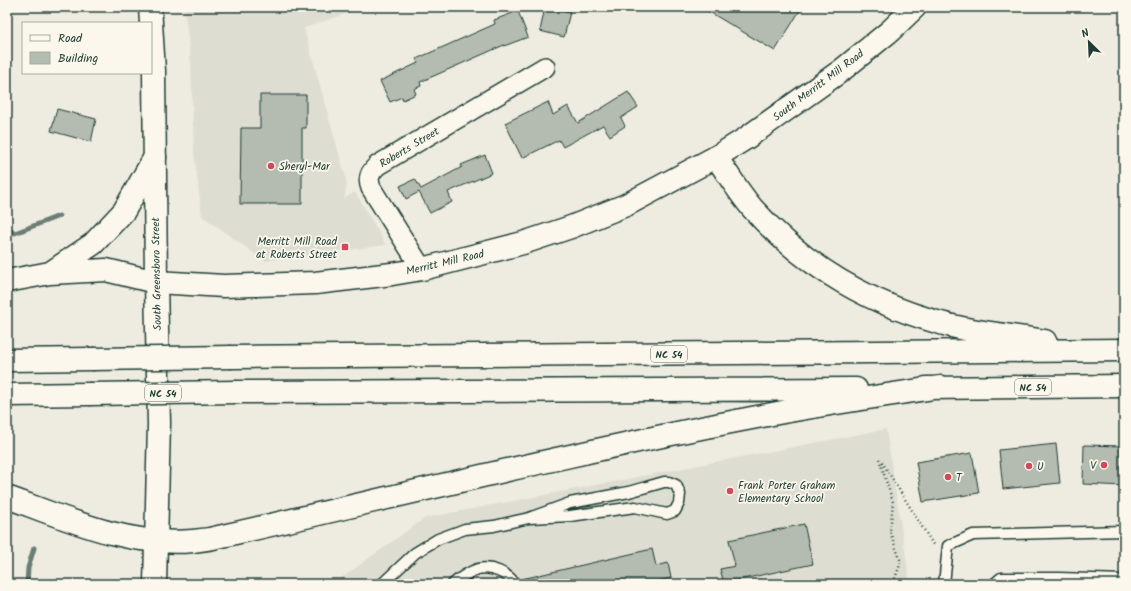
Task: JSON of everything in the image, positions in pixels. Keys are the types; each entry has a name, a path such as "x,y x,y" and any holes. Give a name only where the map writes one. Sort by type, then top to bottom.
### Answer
{"main road":[{"name":"South Greensboro Street","path":"150,7 151,22"},
{"name":"South Merritt Mill Road","path":"716,157 746,139 842,70 915,7"},
{"name":"South Greensboro Street","path":"152,39 154,71 159,424 155,584"},
{"path":"50,273 94,244 124,211 155,157"},
{"path":"716,157 752,208 786,243 821,269 872,299 909,314 953,326 1114,350"},
{"name":"Merritt Mill Road","path":"7,281 50,273 106,270 156,282 224,286 315,283 422,269 523,243 578,224 626,205 716,157"},
{"name":"NC 54","path":"7,360 1114,350"},
{"name":"NC 54","path":"7,395 1124,386"},
{"path":"7,497 110,533 156,541 193,542 573,456 748,419 941,387"}],"street":[{"name":"Roberts Street","path":"422,269 371,188 369,176 372,170 384,161 545,68"}],"lane":[{"path":"382,584 415,553 438,539 465,529 494,526 529,518 570,504 634,491 664,482 676,485 680,494 679,503 675,511 667,514 635,507 570,516 529,518"},
{"path":"944,584 945,563 948,546 973,535 1124,531"},
{"path":"453,584 461,577 479,569 499,570 515,584"},
{"path":"994,584 1001,578 1124,580"}],"path":[{"path":"894,584 901,562 890,532 893,502 879,458 945,563"}],"shaded area":[{"path":"184,7 366,7 304,28 345,175 347,185 344,199 355,192 386,245 265,261 202,216 194,152 191,64"},
{"name":"Frank Porter Graham Elementary School","path":"886,429 910,584 333,584 425,518"}],"building":[{"path":"545,7 570,12 564,37 540,31"},
{"path":"701,7 802,7 775,51"},
{"path":"518,11 528,37 504,45 420,82 421,86 414,89 416,94 403,100 402,97 390,102 380,81 418,63 416,59 495,24 494,20"},
{"path":"628,92 638,107 621,118 625,126 610,136 603,125 563,147 559,140 522,158 505,123 548,102 553,115 568,106 578,123"},
{"name":"Sheryl-Mar","path":"260,95 306,95 306,128 302,128 302,204 240,204 241,128 260,128"},
{"path":"57,109 96,119 91,142 51,131"},
{"path":"485,155 492,173 448,192 452,202 430,213 419,192 406,199 400,186 415,179 421,189 462,167 461,165"},
{"name":"U","path":"1056,444 1060,483 1003,489 999,450"},
{"name":"V","path":"1084,445 1124,446 1124,486 1083,484"},
{"name":"T","path":"972,453 979,493 923,502 916,462"},
{"path":"804,524 813,564 724,583 720,569 735,566 729,540"},
{"path":"652,549 656,566 668,563 671,578 659,581 660,584 523,584 522,579"}],"waterway":[{"path":"7,227 15,233 59,216"},
{"path":"27,584 28,568 34,548"}],"place":[{"name":"Sheryl-Mar","path":"271,166"},
{"name":"Merritt Mill Road at Roberts Street","path":"345,247"},
{"name":"V","path":"1104,465"},
{"name":"U","path":"1029,466"},
{"name":"T","path":"948,477"},
{"name":"Frank Porter Graham Elementary School","path":"730,491"}]}
